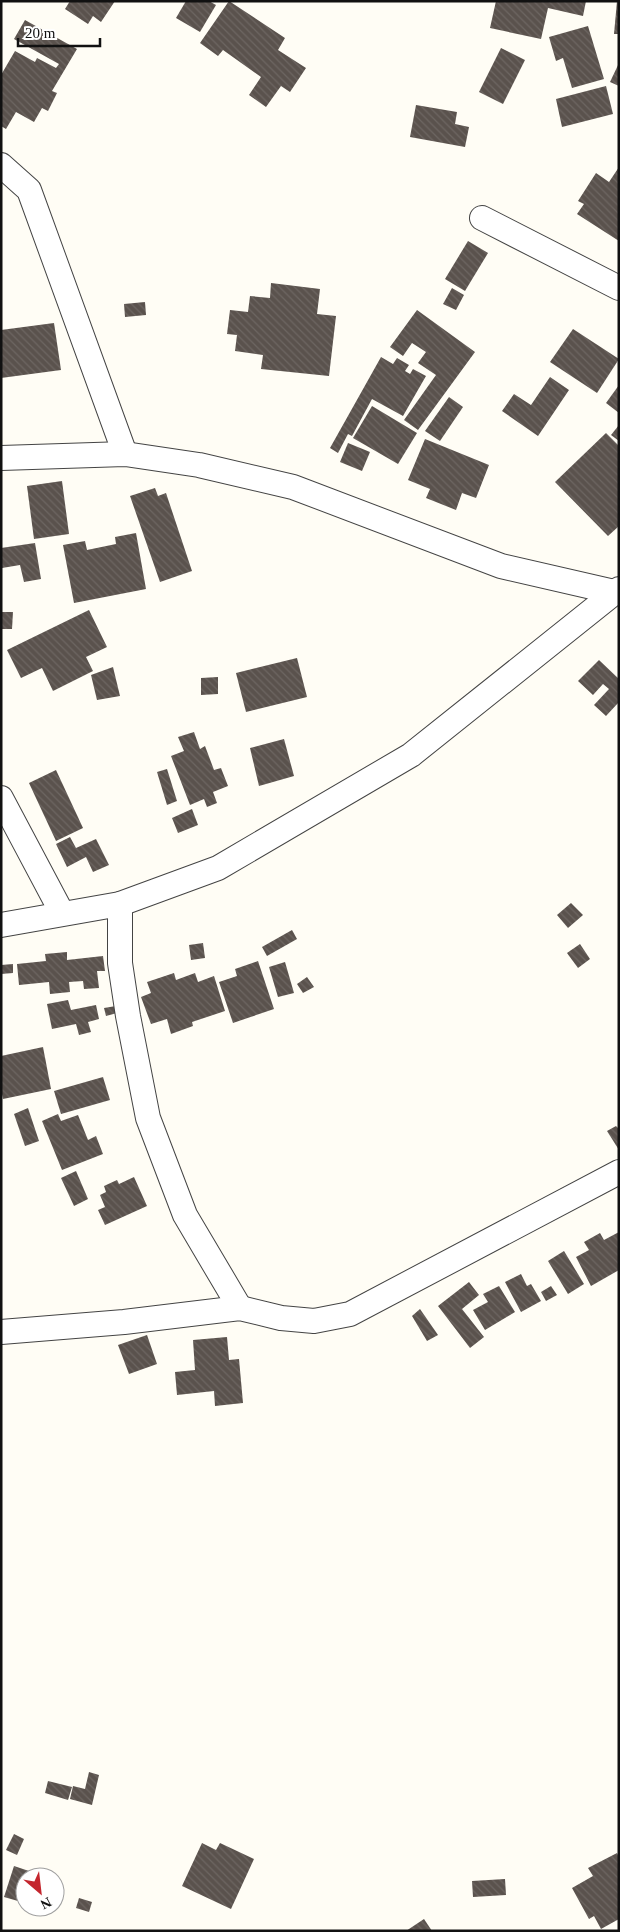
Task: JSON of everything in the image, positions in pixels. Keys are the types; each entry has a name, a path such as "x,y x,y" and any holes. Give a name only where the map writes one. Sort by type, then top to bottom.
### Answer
{"street":[{"path":"1,165 29,190 125,454"},
{"path":"482,218 619,288"},
{"path":"1,458 125,454 199,465 293,486 501,566 616,591"},
{"path":"1,925 120,904 218,868 411,756 616,591"},
{"path":"1,798 62,914"},
{"path":"120,904 120,963 128,1016 148,1118 185,1215 240,1308"},
{"path":"1,1332 124,1322 240,1308 281,1318 314,1321 350,1314 619,1172"}],"building":[{"path":"70,1 115,1 101,22 93,16 88,24 65,9"},
{"path":"186,1 209,1 216,5 200,32 176,18"},
{"path":"229,1 285,38 278,50 306,68 290,92 281,86 266,107 249,95 261,77 223,50 218,56 200,43"},
{"path":"496,1 586,1 583,16 548,8 541,39 490,28"},
{"path":"617,1 619,1 619,34 614,34"},
{"path":"25,20 77,49 52,91 57,93 48,111 42,108 34,122 16,112 6,129 1,126 1,75 15,51 35,62 37,58 56,68 59,64 14,39"},
{"path":"588,26 604,79 572,88 563,58 556,61 549,37"},
{"path":"501,48 525,60 503,104 479,92"},
{"path":"619,63 619,86 610,82"},
{"path":"606,86 613,114 562,127 556,99"},
{"path":"416,105 457,112 455,124 469,127 465,147 410,137"},
{"path":"619,167 619,241 577,214 584,204 578,201 596,173 609,182"},
{"path":"468,241 488,253 465,291 445,279"},
{"path":"271,283 320,289 317,314 336,316 329,376 261,369 263,355 235,351 237,335 227,334 230,310 248,312 250,296 270,298"},
{"path":"452,288 464,295 456,310 443,304"},
{"path":"145,302 146,315 125,317 124,304"},
{"path":"417,310 475,352 418,430 404,420 436,375 418,363 426,352 412,343 403,356 390,347"},
{"path":"54,323 61,370 1,378 1,330"},
{"path":"573,329 619,359 597,393 550,362"},
{"path":"381,357 393,364 397,358 409,365 405,371 410,374 413,369 426,376 403,416 372,399 352,436 348,434 338,453 330,448"},
{"path":"550,377 569,390 538,436 502,411 514,394 531,405"},
{"path":"619,385 619,413 606,403"},
{"path":"449,397 463,407 440,441 425,431"},
{"path":"372,406 417,433 398,464 353,438"},
{"path":"619,425 619,441 611,435"},
{"path":"606,433 619,446 619,526 608,536 555,482"},
{"path":"425,439 489,465 476,498 462,493 456,510 426,498 430,489 408,480"},
{"path":"348,443 370,452 362,471 340,462"},
{"path":"62,481 69,534 34,539 27,486"},
{"path":"155,488 158,496 166,493 192,571 160,582 130,496"},
{"path":"136,533 146,589 74,603 63,545 85,541 87,550 116,544 115,537"},
{"path":"35,543 41,579 24,582 20,565 2,568 1,548"},
{"path":"89,610 107,647 86,657 93,671 53,691 42,668 21,678 7,650"},
{"path":"1,612 13,612 12,629 1,629"},
{"path":"297,658 307,697 246,712 236,673"},
{"path":"599,660 619,679 619,702 606,716 594,705 609,689 603,684 593,695 578,681"},
{"path":"113,667 120,696 97,700 91,675"},
{"path":"218,677 218,694 201,695 201,678"},
{"path":"194,732 200,749 205,746 214,770 221,768 228,786 213,792 217,803 207,807 204,799 190,805 171,756 184,751 178,737"},
{"path":"284,739 294,776 259,786 250,748"},
{"path":"167,769 177,801 167,805 157,772"},
{"path":"56,770 83,828 56,841 29,783"},
{"path":"192,809 198,825 178,833 172,818"},
{"path":"70,837 76,848 96,839 109,865 93,872 86,857 67,867 56,844"},
{"path":"571,903 583,915 568,928 557,915"},
{"path":"292,930 297,939 267,956 262,947"},
{"path":"203,943 205,958 191,960 189,945"},
{"path":"580,944 590,959 578,968 567,953"},
{"path":"67,952 67,960 103,956 105,971 97,971 99,988 84,989 83,981 69,982 70,992 50,994 49,982 19,985 17,964 46,961 45,954"},
{"path":"258,961 274,1009 233,1023 219,982 237,976 235,969"},
{"path":"285,962 294,993 278,997 269,967"},
{"path":"13,964 13,973 1,974 1,965"},
{"path":"174,973 176,980 195,973 198,982 214,976 225,1011 192,1022 193,1026 171,1034 167,1019 151,1024 141,997 151,993 147,982"},
{"path":"307,977 314,987 303,993 297,984"},
{"path":"68,1000 71,1010 96,1005 99,1019 88,1022 91,1032 79,1035 76,1024 52,1029 47,1004"},
{"path":"116,1006 117,1013 106,1016 104,1008"},
{"path":"43,1047 51,1089 3,1099 1,1089 1,1056"},
{"path":"103,1077 110,1100 61,1114 54,1091"},
{"path":"28,1108 39,1141 25,1146 14,1114"},
{"path":"58,1114 61,1121 78,1115 88,1140 96,1136 103,1154 62,1170 42,1121"},
{"path":"616,1126 619,1129 619,1150 607,1131"},
{"path":"76,1171 88,1199 74,1206 61,1178"},
{"path":"134,1177 147,1206 105,1225 98,1210 105,1207 100,1195 106,1192 104,1186 117,1180 119,1184"},
{"path":"619,1232 619,1270 591,1286 576,1257 589,1250 584,1242 600,1233 604,1240"},
{"path":"564,1251 584,1284 568,1294 548,1261"},
{"path":"521,1274 527,1286 531,1284 541,1301 521,1312 505,1282"},
{"path":"469,1282 479,1295 462,1309 484,1337 470,1348 438,1306"},
{"path":"499,1286 515,1312 485,1330 473,1310 488,1302 483,1294"},
{"path":"551,1286 557,1295 546,1301 541,1292"},
{"path":"420,1309 438,1335 427,1341 412,1316"},
{"path":"147,1335 157,1364 129,1374 118,1345"},
{"path":"227,1337 229,1360 239,1359 243,1403 215,1406 214,1391 177,1395 175,1372 195,1370 193,1340"},
{"path":"89,1772 99,1775 92,1805 70,1799 73,1786 85,1789"},
{"path":"48,1781 72,1787 68,1800 45,1793"},
{"path":"14,1834 24,1839 17,1855 6,1850"},
{"path":"202,1843 216,1850 220,1843 254,1859 231,1909 182,1886"},
{"path":"617,1853 619,1857 619,1919 601,1929 594,1916 589,1919 572,1888 593,1876 588,1868"},
{"path":"14,1866 17,1867 15,1867 15,1900 4,1897"},
{"path":"505,1879 506,1895 473,1897 472,1881"},
{"path":"79,1898 92,1902 89,1912 76,1908"},
{"path":"424,1919 432,1931 406,1931"}]}
